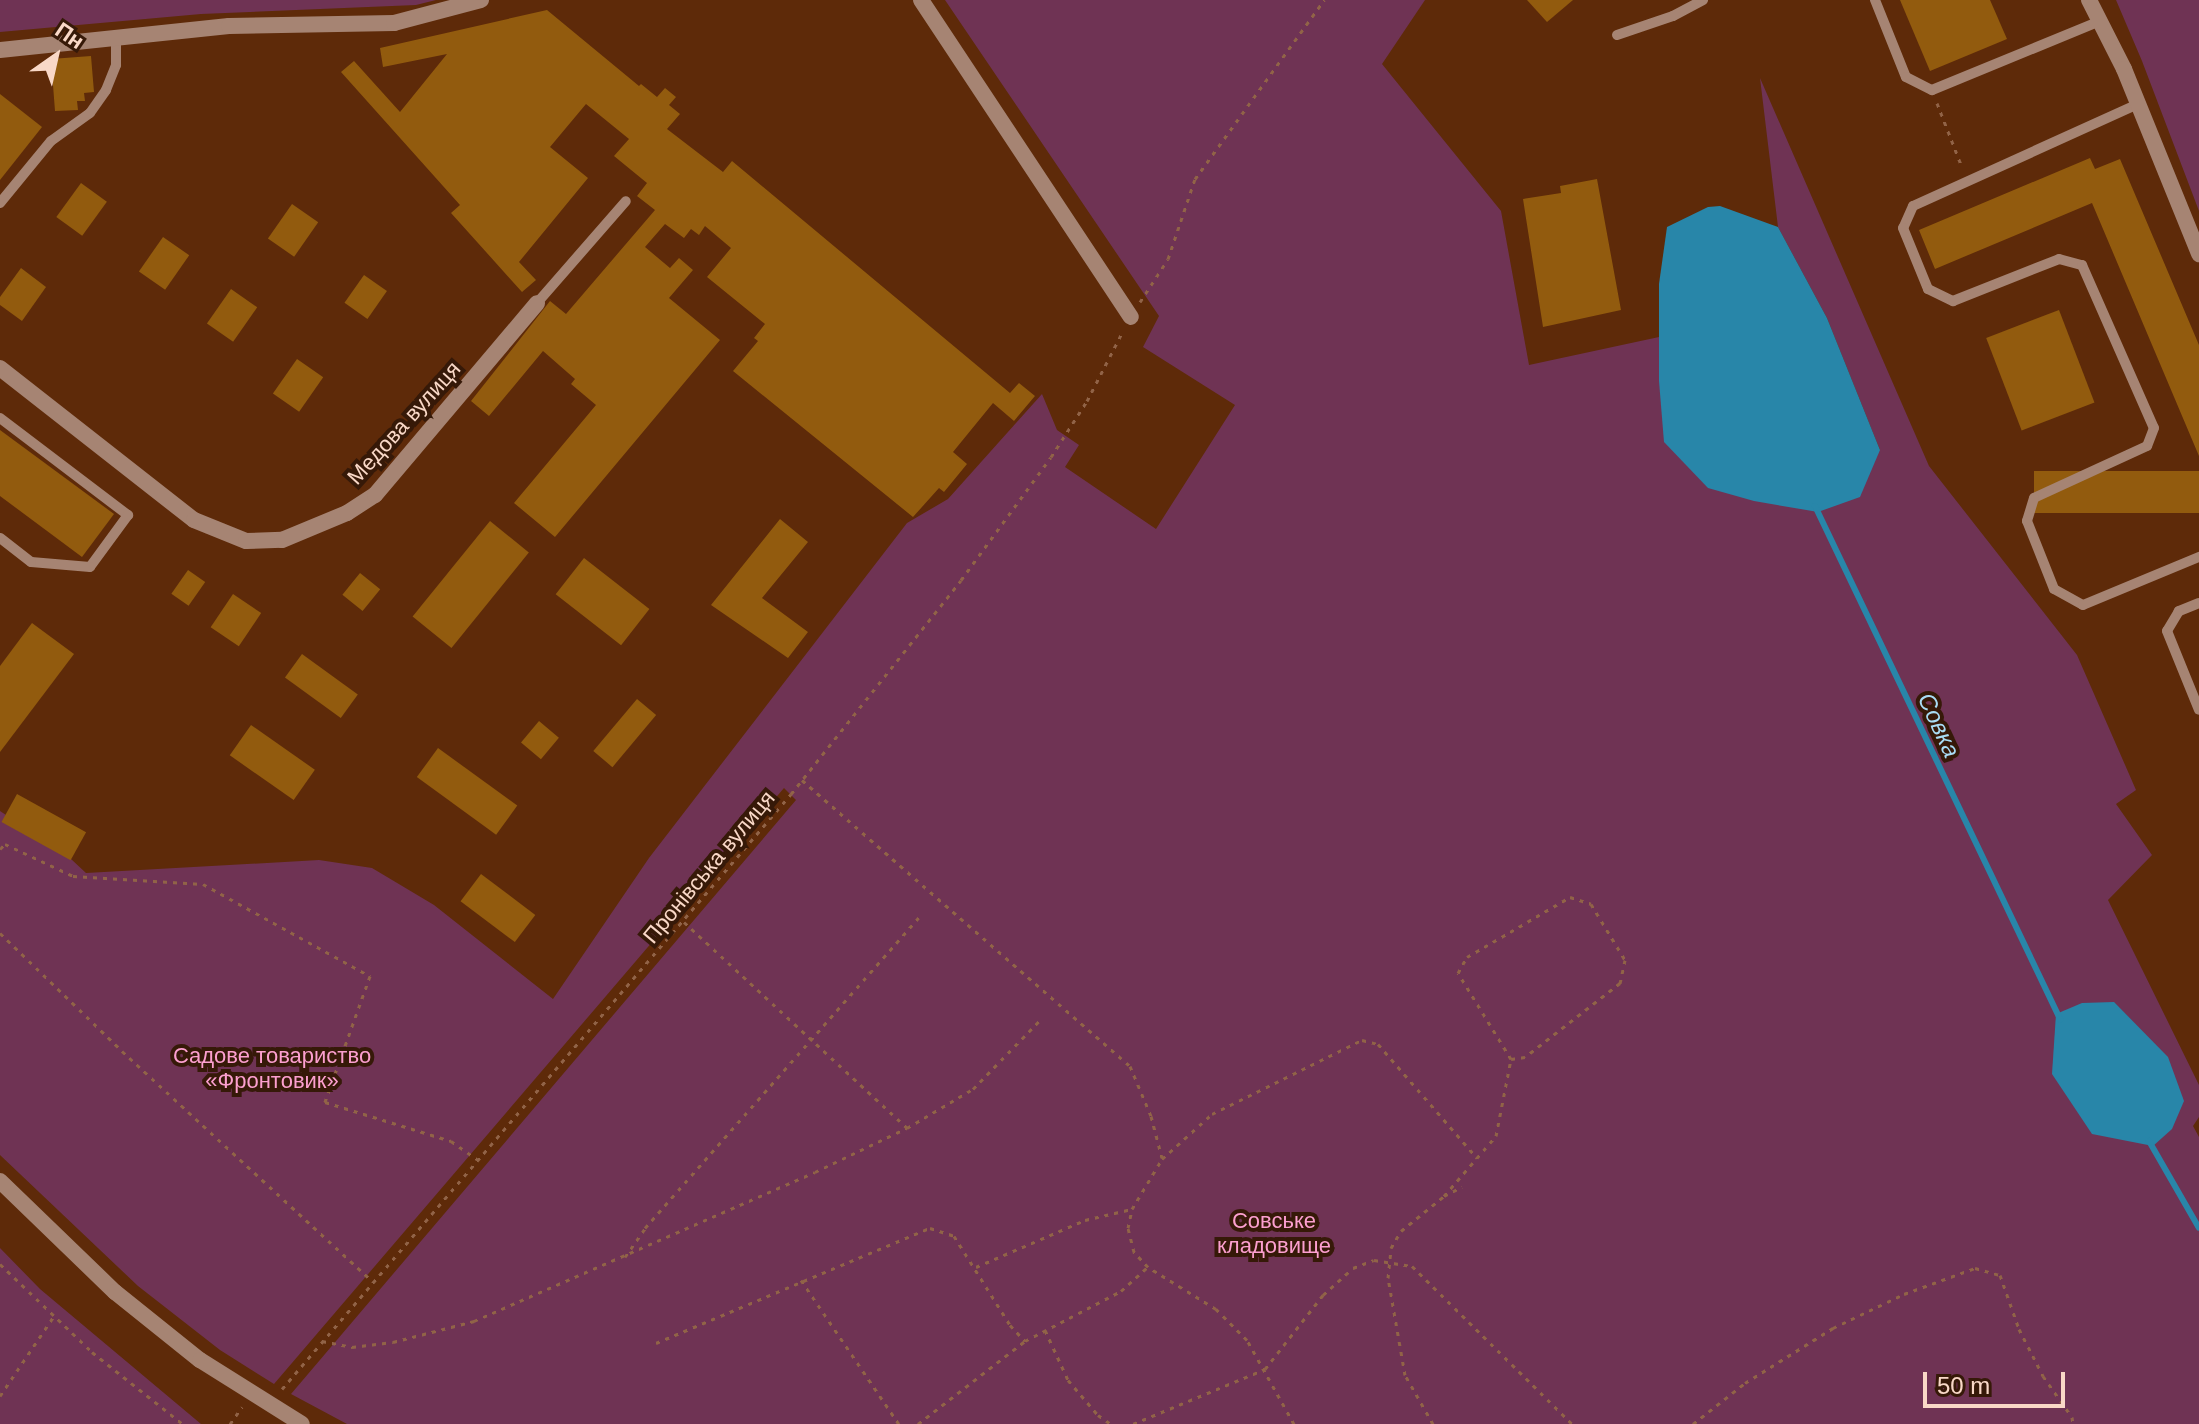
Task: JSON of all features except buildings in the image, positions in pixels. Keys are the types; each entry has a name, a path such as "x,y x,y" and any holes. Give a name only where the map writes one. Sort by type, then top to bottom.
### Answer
{"street":[{"path":"0,50 229,26 394,23 481,0"},
{"path":"921,0 1131,317"},
{"path":"2089,0 2138,104 2199,254"},
{"name":"Медова вулиця","path":"0,368 194,520 246,541 282,540 347,513 375,495 537,303"},
{"path":"0,1181 115,1292 200,1360 268,1406 302,1424"}],"lane":[{"path":"1617,35 1673,16 1703,0"},
{"path":"1875,0 1906,77 1932,90 2100,21"},
{"path":"0,203 51,141 90,113 106,90 116,65 116,39"},
{"path":"2138,104 1913,206 1903,228 1928,289 1953,301 2059,259 2082,265 2154,428 2147,446 2034,498 2027,521 2054,589 2083,605 2199,557"},
{"path":"537,303 626,201"},
{"path":"0,418 128,515 90,567 31,562 0,538"},
{"path":"2199,603 2179,611 2167,631 2199,710"}],"path":[{"name":"Пронівська вулиця","path":"268,1406 372,1281 684,922 961,580 1051,457 1087,401 1131,317 1168,259 1195,179 1324,0"},
{"path":"1932,90 1967,181"},
{"path":"802,780 1130,1066 1151,1116 1162,1159"},
{"path":"0,849 5,844 73,876 203,884 370,976 325,1102 451,1141 478,1160"},
{"path":"1433,1424 1405,1375 1394,1326 1391,1248 1401,1231 1444,1196 1496,1136 1511,1059 1458,973 1467,957 1570,897 1591,904 1625,960 1620,983 1525,1057 1511,1059"},
{"path":"625,1257 645,1228 921,915"},
{"path":"684,922 907,1128"},
{"path":"0,933 372,1281"},
{"path":"322,1341 352,1347 441,1332 625,1257 907,1128 973,1089 1041,1019"},
{"path":"1294,1424 1247,1340 1216,1309 1148,1267 1128,1239 1132,1209 1162,1159 1212,1114 1362,1040 1378,1044 1477,1158"},
{"path":"1444,1196 1462,1187"},
{"path":"976,1267 1085,1220 1132,1209"},
{"path":"656,1343 930,1228 954,1236 1010,1325 1025,1341"},
{"path":"1135,1424 1265,1369 1323,1295 1353,1268 1374,1260 1412,1266 1572,1424"},
{"path":"0,1264 92,1352 183,1424"},
{"path":"918,1424 1025,1341 1121,1291 1148,1267"},
{"path":"1693,1424 1745,1383 1833,1328 1904,1294 1975,1268 2000,1275 2019,1329 2073,1424"},
{"path":"801,1280 899,1424"},
{"path":"0,1396 54,1316"},
{"path":"1045,1330 1068,1380 1098,1415 1111,1424"},
{"path":"230,1424 251,1394"}],"green space":[{"path":"0,0 436,0 416,5 201,14 0,32"},
{"path":"945,0 1425,0 1382,64 1501,211 1529,365 1659,337 1659,381 1880,450 1827,318 1778,227 1760,78 1929,466 2077,655 2136,790 2116,804 2152,855 2108,900 2199,1085 2199,1117 2193,1126 2199,1137 2199,1424 347,1424 291,1394 796,800 784,788 274,1384 220,1350 138,1286 0,1155 0,811 6,815 4,820 71,859 86,873 319,860 372,868 434,905 553,999 649,858 907,523 948,499 1042,394 1057,430 1079,445 1065,467 1156,529 1235,405 1143,347 1159,316"},
{"path":"2116,0 2199,0 2199,211 2142,61"},
{"path":"0,1248 40,1289 201,1424 0,1424"}],"water":[{"path":"1720,206 1778,227 1827,318 1880,450 1860,497 1818,512 1754,501 1708,488 1664,442 1659,381 1659,284 1667,227 1708,207"},
{"path":"2114,1002 2168,1057 2184,1101 2172,1129 2153,1146 2092,1134 2052,1074 2056,1014 2082,1003"}],"waterway":[{"name":"Совка","path":"1815,506 2060,1019"},
{"name":"Совка","path":"2149,1141 2199,1228"}],"park label":[{"name":"Садове товариство «Фронтовик»","path":"272,1068"},
{"name":"Совське кладовище","path":"1274,1232"}]}
